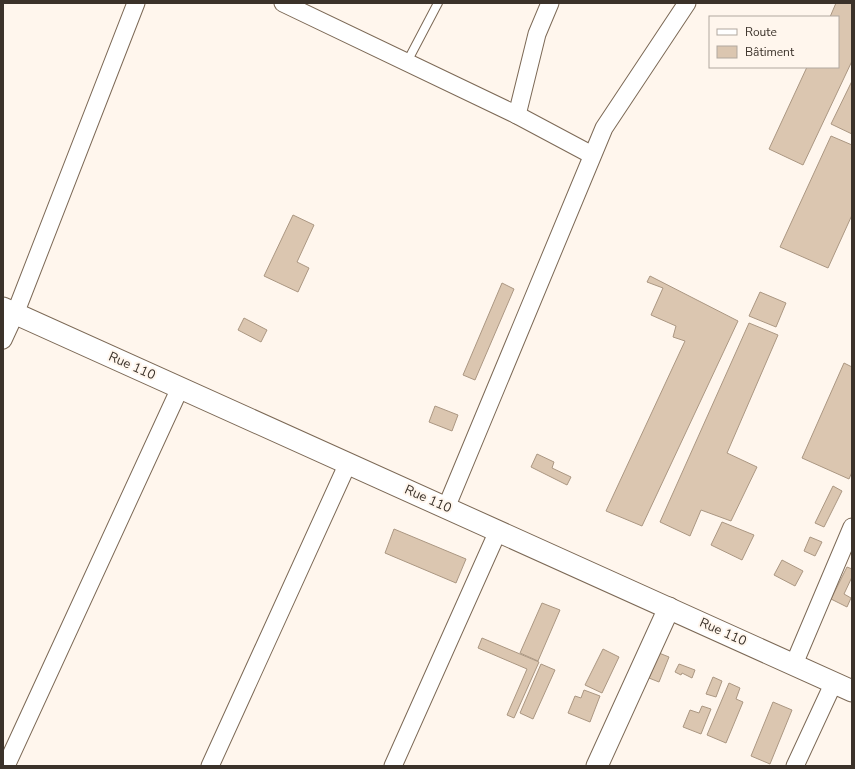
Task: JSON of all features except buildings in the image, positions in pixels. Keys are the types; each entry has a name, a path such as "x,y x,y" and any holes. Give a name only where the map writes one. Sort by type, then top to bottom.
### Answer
{"street":[{"path":"3,340 9,311 136,3"},
{"path":"283,3 517,115 592,155"},
{"path":"517,115 537,34 550,3"},
{"path":"446,508 604,128 687,3"},
{"name":"Rue 110","path":"9,311 843,686"},
{"path":"6,766 180,388"},
{"path":"210,766 348,463"},
{"path":"794,664 852,527"},
{"path":"393,766 498,531"},
{"path":"597,766 669,608"},
{"path":"795,766 843,686"}],"lane":[{"path":"407,62 438,3"}]}
